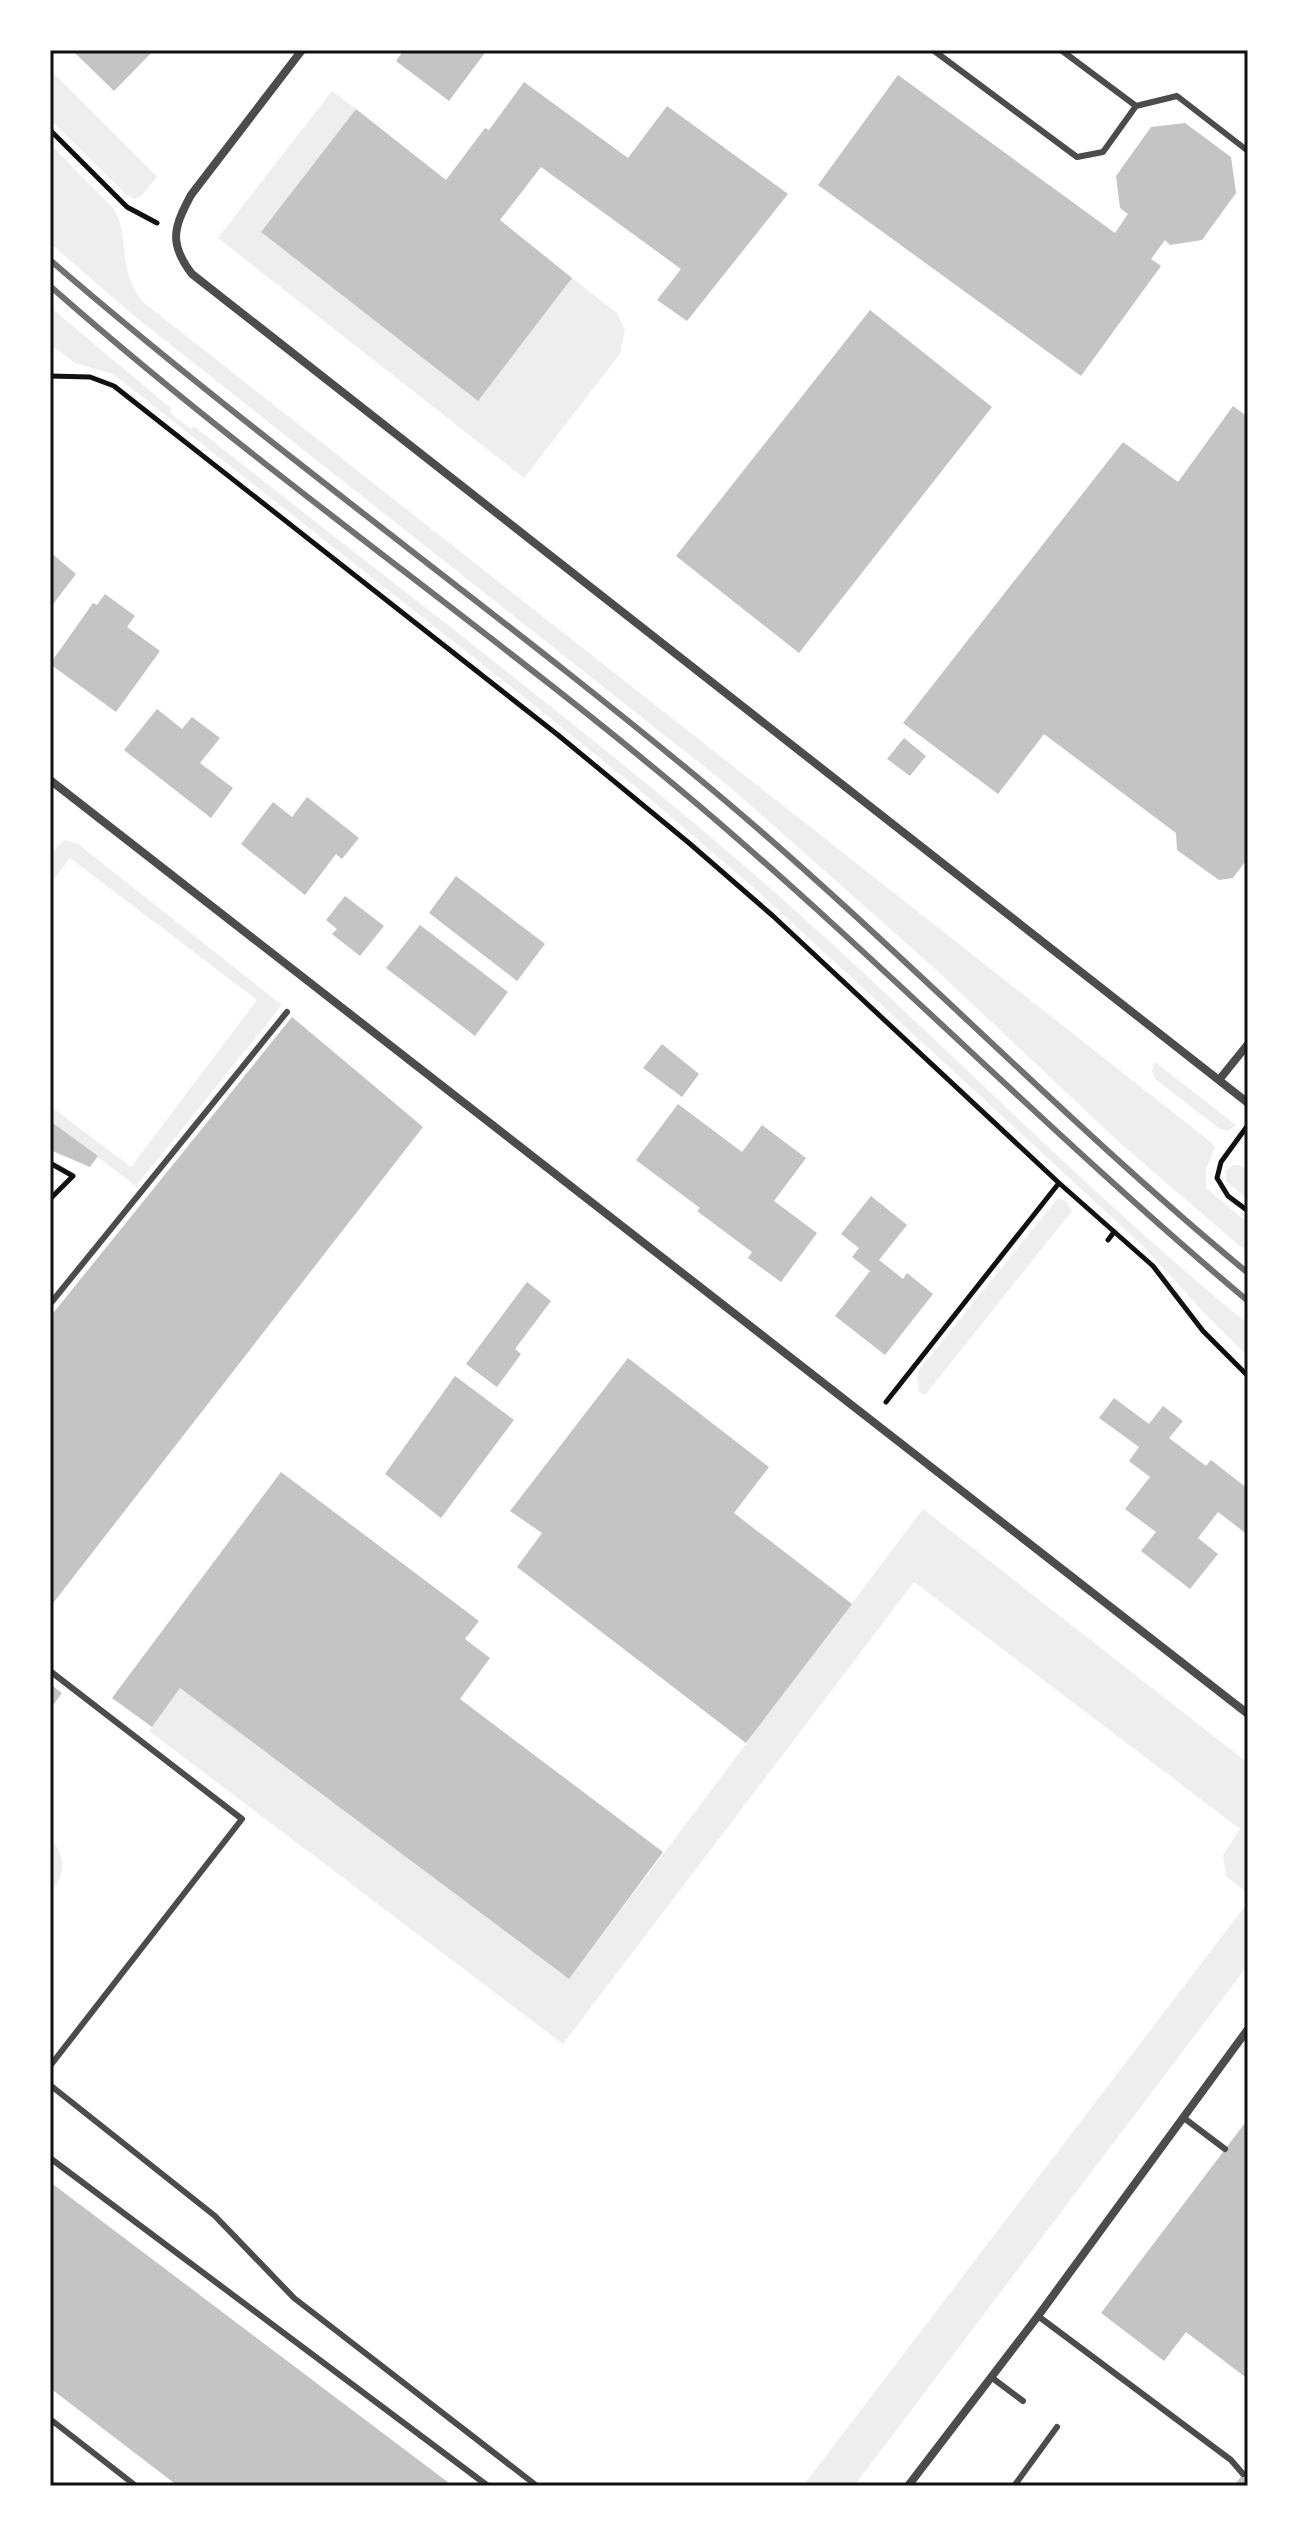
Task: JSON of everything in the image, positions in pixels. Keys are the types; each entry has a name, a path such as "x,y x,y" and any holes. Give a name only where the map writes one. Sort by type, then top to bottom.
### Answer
{"street":[{"path":"302,50 191,195 179,217 175,247 192,274 1248,1103"},
{"path":"50,780 1248,1714"},
{"path":"1219,1080 1248,1044"},
{"path":"908,2486 1038,2316 1248,2029"}],"lane":[{"path":"933,50 1077,157 1103,152 1136,106 1177,96 1248,151"},
{"path":"1061,50 1136,106"},
{"path":"50,1304 287,1012"},
{"path":"50,1671 242,1819 50,2066"},
{"path":"50,2085 215,2216 294,2298 537,2486"},
{"path":"1184,2118 1225,2149"},
{"path":"50,2158 488,2486"},
{"path":"1038,2316 1231,2460 1243,2474"},
{"path":"991,2377 1023,2401"},
{"path":"50,2419 136,2486"},
{"path":"1014,2486 1057,2427"}],"path":[{"path":"50,130 127,207 175,234"},
{"path":"50,376 90,377 114,386 558,735 689,843 773,916 1059,1183 1153,1266 1203,1331 1248,1376"},
{"path":"1248,1125 1221,1162 1217,1178 1228,1196 1248,1211"},
{"path":"50,1163 73,1176 50,1199"},
{"path":"873,1420 1059,1183"},
{"path":"1108,1240 1114,1232"}],"shaded area":[{"path":"50,70 157,177 140,197 134,199 126,194 50,119"},
{"path":"332,91 356,109 261,232 478,401 572,278 617,313 625,330 620,354 524,478 218,238"},
{"path":"50,144 114,209 122,232 129,278 143,302 1212,1143 1215,1148 1206,1169 1206,1188 1248,1223 1248,1253 1120,1143 932,966 730,787 133,315 50,243"},
{"path":"50,307 172,409 170,413 191,429 194,426 476,647 754,874 1121,1215 1248,1324 1248,1356 1144,1247 761,894 648,797 113,374 75,363 50,344"},
{"path":"64,840 78,844 282,1005 136,1186 50,1121 50,1106 131,1167 257,1000 70,858 52,882 50,855"},
{"path":"1155,1062 1236,1125 1228,1131 1220,1129 1155,1079 1152,1071"},
{"path":"1234,1165 1248,1170 1248,1200 1226,1181 1226,1170"},
{"path":"1058,1198 1067,1202 1072,1211 925,1395 919,1392 917,1377 920,1369"},
{"path":"923,1509 1248,1763 1248,1894 1226,1876 1223,1855 1240,1829 914,1582 563,2044 149,1731 180,1688 569,1979"},
{"path":"50,1838 62,1859 62,1872 50,1893"},
{"path":"1245,1906 1248,1908 1248,1965 854,2486 803,2486"}],"building":[{"path":"72,50 154,50 114,91"},
{"path":"404,50 487,50 449,101 396,61"},
{"path":"898,75 1115,233 1128,214 1120,208 1116,176 1151,127 1185,123 1231,157 1236,193 1202,240 1170,245 1165,240 1151,259 1161,266 1081,376 818,185"},
{"path":"524,82 628,158 667,106 788,194 687,321 657,300 681,269 541,167 500,220 572,278 478,401 261,232 356,109 446,180 485,128 489,130"},
{"path":"870,310 992,407 799,653 676,556"},
{"path":"1233,406 1248,417 1248,858 1233,878 1219,880 1177,850 1176,833 1044,734 998,794 903,723 1123,442 1178,482"},
{"path":"50,552 76,574 50,608"},
{"path":"105,594 135,616 127,627 160,651 116,712 50,664 93,603 97,605"},
{"path":"157,709 182,729 192,717 220,738 200,763 233,788 211,818 124,750"},
{"path":"904,738 926,756 910,776 887,759"},
{"path":"307,797 359,838 342,859 336,854 305,895 241,844 273,802 292,817"},
{"path":"456,876 545,944 517,981 429,913"},
{"path":"345,896 384,926 360,956 332,934 337,929 326,920"},
{"path":"420,925 508,992 475,1036 386,968"},
{"path":"292,1017 423,1127 50,1607 50,1317"},
{"path":"662,1044 699,1074 682,1097 643,1068"},
{"path":"678,1104 742,1152 762,1125 806,1158 774,1201 817,1233 781,1282 748,1258 752,1252 697,1211 700,1208 636,1160"},
{"path":"50,1121 98,1156 90,1167 50,1150"},
{"path":"871,1196 907,1225 879,1260 903,1279 907,1273 933,1294 885,1355 835,1316 870,1271 852,1257 859,1248 841,1234"},
{"path":"527,1282 551,1301 515,1349 521,1354 497,1387 466,1364"},
{"path":"628,1358 769,1467 734,1513 852,1604 746,1743 517,1567 542,1533 510,1511"},
{"path":"455,1376 514,1420 441,1518 385,1474"},
{"path":"1114,1398 1149,1424 1163,1406 1183,1421 1169,1438 1206,1466 1211,1460 1248,1489 1248,1535 1218,1512 1198,1538 1218,1554 1190,1589 1141,1551 1156,1532 1125,1509 1150,1477 1129,1461 1139,1447 1099,1418"},
{"path":"281,1472 479,1621 465,1639 490,1658 460,1699 663,1852 569,1979 180,1688 152,1727 112,1698"},
{"path":"50,1684 62,1693 50,1709"},
{"path":"1248,2119 1248,2379 1186,2332 1164,2361 1101,2313"},
{"path":"50,2182 453,2486 178,2486 50,2388"},
{"path":"1248,2467 1248,2486 1234,2486"}],"railway":[{"path":"50,260 214,396 715,792 849,911 1112,1155 1248,1273"},
{"path":"50,286 210,420 541,677 703,809 1110,1180 1248,1301"}]}
